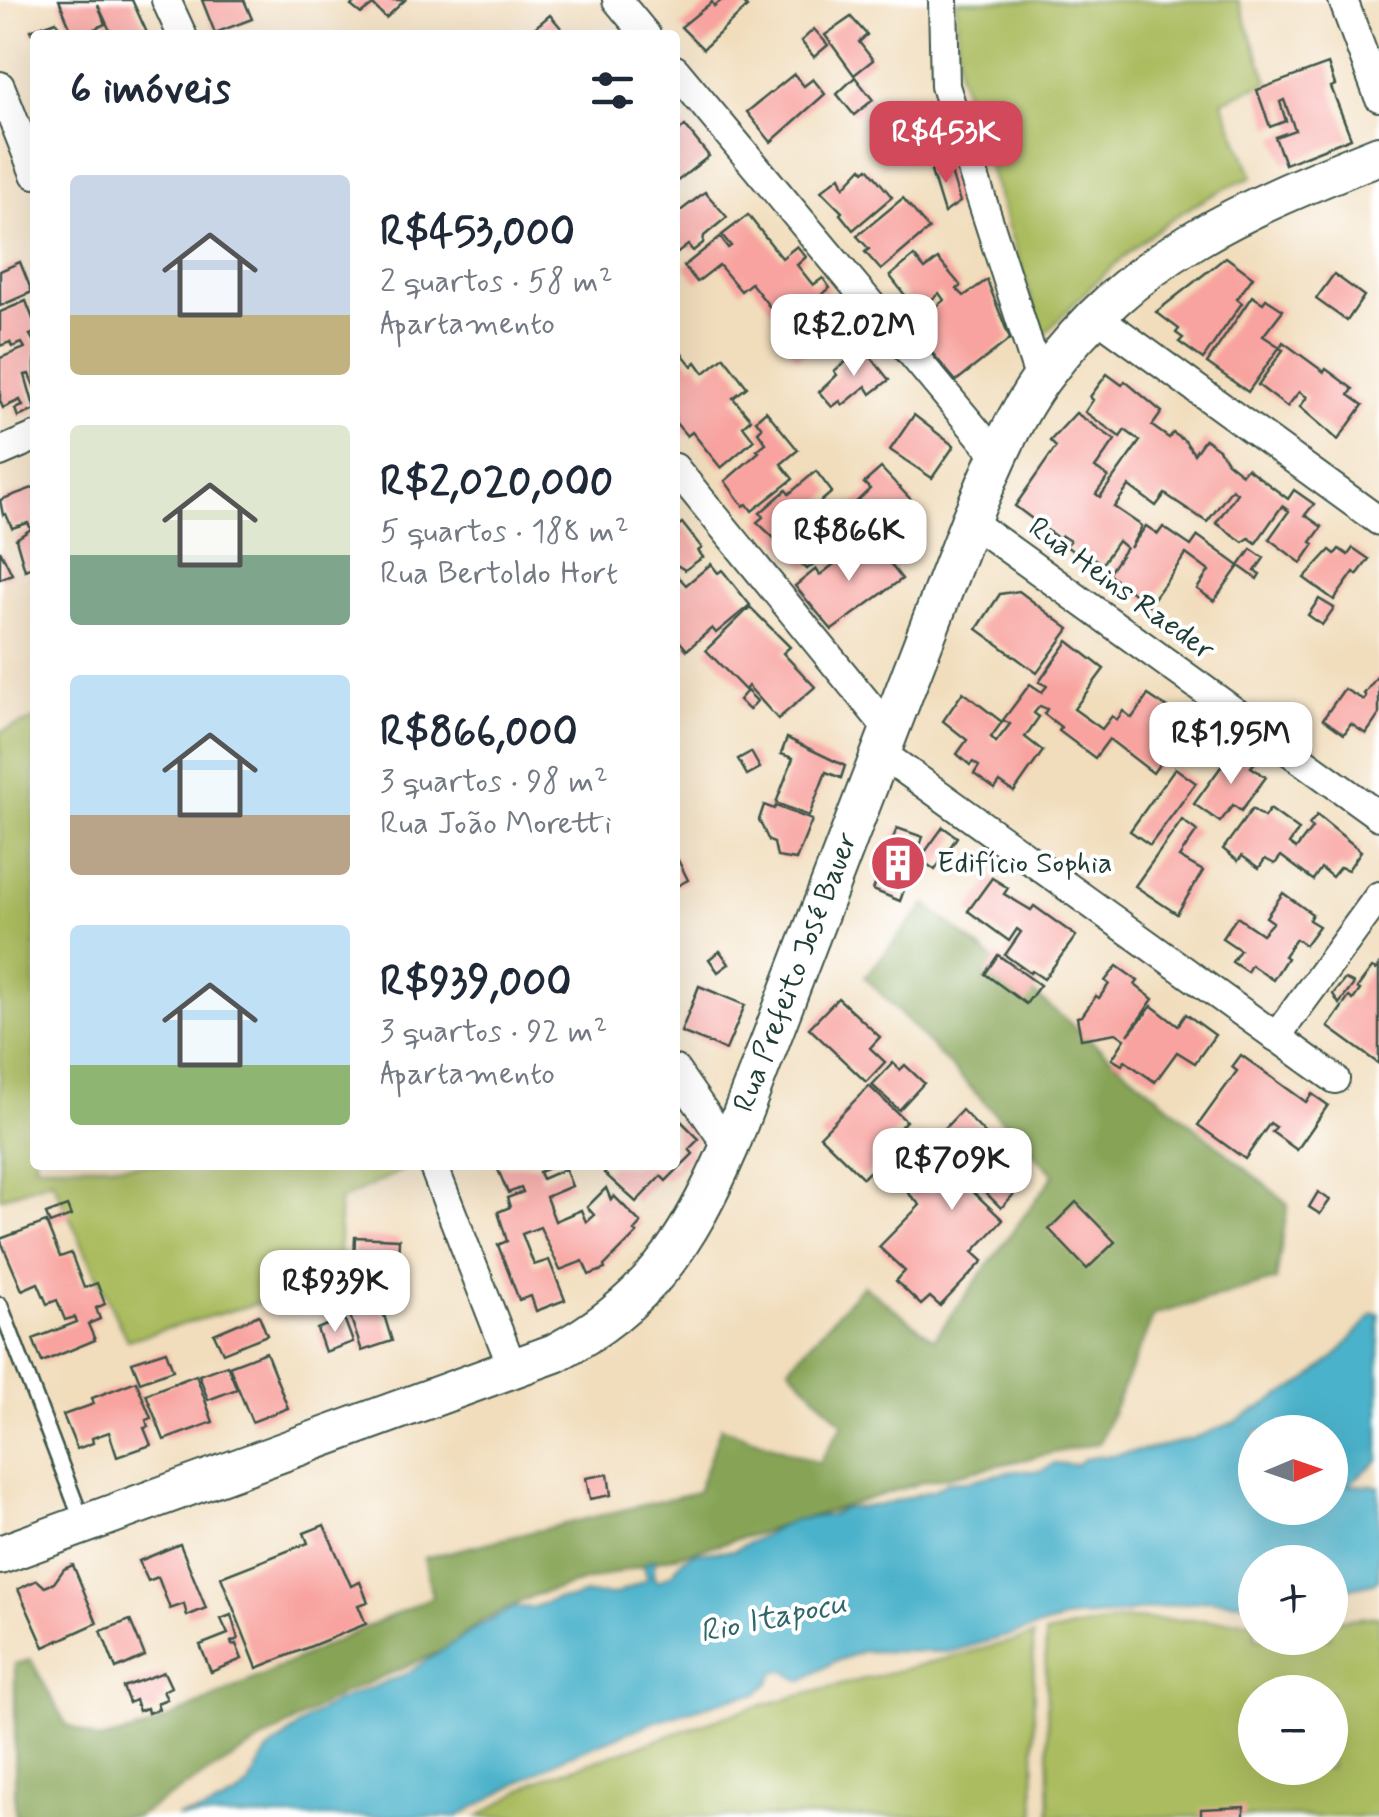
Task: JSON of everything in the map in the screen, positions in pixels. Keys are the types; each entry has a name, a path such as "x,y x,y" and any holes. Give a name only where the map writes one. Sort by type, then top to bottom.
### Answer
{"street":[{"path":"166,0 180,30"},
{"path":"616,0 642,30"},
{"path":"942,0 945,86 1040,380"},
{"path":"1343,0 1379,98"},
{"path":"680,76 998,457"},
{"path":"0,86 30,161"},
{"name":"Rua Prefeito José Bauer","path":"0,1555 555,1353 624,1310 657,1277 704,1205 970,521 998,457 1040,380 1096,316 1139,276 1182,244 1288,191 1379,155"},
{"path":"1096,316 1379,521"},
{"path":"0,452 30,440"},
{"path":"680,475 884,741 1335,1079"},
{"name":"Rua Heins Raeder","path":"970,521 1379,816"},
{"path":"1276,1036 1379,896"},
{"path":"680,1077 728,1148"},
{"path":"435,1170 514,1369"}],"lane":[{"path":"0,1305 83,1524"}],"green space":[{"path":"1238,0 1268,82 1222,101 1253,177 1193,205 1139,243 1043,336 959,74 956,1"},
{"path":"30,721 30,1170 403,1170 339,1201 339,1280 127,1340 52,1180 0,1198 0,732"},
{"path":"926,904 1288,1204 1276,1280 1154,1315 1099,1443 926,1481 755,1534 535,1595 482,1621 444,1650 335,1697 136,1817 15,1817 15,1664 31,1660 66,1724 99,1740 145,1729 432,1597 424,1558 697,1492 721,1427 819,1463 843,1424 789,1367 863,1285 934,1339 1054,1175 865,977"},
{"path":"1379,1616 1379,1817 1050,1817 1045,1634 1125,1619 1238,1621 1238,1655 1348,1655 1348,1619"},
{"path":"1033,1636 1035,1817 478,1817 536,1781 743,1710"}],"water":[{"path":"1373,1314 1379,1314 1379,1460 1348,1484 1348,1415 1247,1415 1309,1379 1338,1354"},
{"name":"Rio Itapocu","path":"1238,1420 1238,1525 1348,1525 1348,1485 1379,1486 1379,1579 1348,1589 1348,1545 1238,1545 1238,1602 1206,1600 1075,1617 949,1652 863,1651 801,1681 785,1671 774,1672 757,1694 662,1719 567,1756 457,1817 176,1817 204,1812 238,1796 249,1785 267,1752 307,1719 335,1702 406,1674 516,1607 531,1608 585,1594 614,1595 647,1579 644,1565 651,1559 655,1560 653,1577 657,1581 673,1573 681,1561 694,1553 734,1550 794,1520 881,1505 934,1490 947,1482 1012,1471 1041,1471 1055,1463 1076,1465 1083,1459 1147,1450 1192,1439"}],"building":[{"path":"59,0 132,0 146,30 110,30 98,5 105,24 92,30 71,30"},
{"path":"202,0 244,0 252,19 214,30"},
{"path":"357,0 405,0 386,18 373,5 361,14 351,6"},
{"path":"722,0 741,0 747,7 703,49 681,27 712,2 714,6"},
{"path":"550,15 563,30 532,30"},
{"path":"851,17 867,35 859,42 873,60 854,75 825,35"},
{"path":"56,21 60,30 31,30"},
{"path":"814,29 828,45 814,57 801,41"},
{"path":"1328,64 1335,85 1331,87 1351,138 1285,164 1275,137 1295,130 1284,100 1280,102 1286,121 1270,127 1257,90"},
{"path":"794,74 804,86 813,79 825,94 771,142 747,112"},
{"path":"855,77 873,100 854,115 837,94"},
{"path":"685,126 709,156 680,179 680,130"},
{"path":"947,159 960,202 944,213 931,171"},
{"path":"862,168 868,168 892,197 853,230 821,191 840,176 844,187"},
{"path":"705,192 727,217 693,251 688,245 680,251 680,211"},
{"path":"903,198 929,229 881,270 857,236"},
{"path":"748,215 782,258 797,246 806,257 797,265 813,285 823,278 830,288 796,316 792,311 780,320 751,283 741,291 719,265 697,282 684,266 720,237 728,248 731,246 722,235"},
{"path":"914,256 925,269 938,259 961,286 957,289 964,296 987,280 1010,339 956,381 910,327 944,300 939,293 918,312 890,276"},
{"path":"1226,257 1253,277 1237,299 1242,303 1203,359 1179,342 1183,338 1176,333 1179,329 1156,312"},
{"path":"20,262 30,293 0,306 0,271"},
{"path":"1334,274 1364,296 1347,321 1316,299"},
{"path":"824,296 844,322 797,358 778,334"},
{"path":"1252,296 1263,303 1266,299 1283,310 1263,336 1280,347 1283,342 1324,372 1326,369 1353,389 1349,395 1363,405 1338,440 1300,407 1307,397 1299,392 1287,407 1258,385 1283,350 1279,348 1248,392 1207,363"},
{"path":"26,301 30,311 30,376 25,375 30,412 18,417 15,409 23,406 20,400 3,408 0,401 0,358 25,348 22,343 12,347 10,342 0,346 0,312"},
{"path":"864,348 889,380 871,394 866,386 843,405 840,401 832,407 819,392 837,375 834,371"},
{"path":"680,351 704,373 724,357 747,387 733,398 751,419 743,426 754,440 721,468 692,432 687,436 680,428"},
{"path":"1107,374 1122,385 1125,381 1162,412 1152,426 1169,438 1173,433 1185,441 1194,454 1205,439 1242,474 1247,468 1288,499 1294,490 1314,504 1305,515 1322,527 1301,563 1269,539 1289,511 1282,506 1256,543 1249,538 1243,542 1216,523 1237,493 1232,489 1207,522 1165,494 1156,506 1129,486 1114,507 1142,526 1130,548 1146,526 1158,534 1163,527 1191,546 1198,536 1239,566 1214,601 1197,589 1209,571 1186,554 1149,605 1108,574 1126,548 1118,541 1102,564 1091,556 1087,562 1066,546 1070,541 1062,536 1059,539 1015,506 1056,447 1050,441 1076,413 1115,440 1095,468 1108,477 1096,494 1100,497 1140,441 1125,430 1120,437 1085,412 1093,400 1090,397"},
{"path":"766,411 798,450 781,464 793,479 752,511 747,504 743,506 725,481 766,443 756,420"},
{"path":"914,415 954,446 932,478 890,450"},
{"path":"881,468 915,504 879,537 851,507 870,489 864,483"},
{"path":"816,471 832,492 810,511 837,545 807,569 757,522 763,517 760,513 786,490 789,494"},
{"path":"30,489 30,527 28,523 12,528 6,514 3,515 0,500"},
{"path":"680,524 702,548 698,551 703,557 685,570 680,567"},
{"path":"30,530 30,568 25,570 16,539"},
{"path":"869,537 902,579 832,630 795,586 816,569 820,575"},
{"path":"1353,548 1369,559 1334,600 1304,578 1330,550 1335,554 1339,549 1348,555"},
{"path":"1251,549 1264,558 1255,571 1260,574 1257,579 1239,566"},
{"path":"0,550 12,574 0,579"},
{"path":"711,564 718,573 722,570 750,605 716,633 712,628 687,650 680,642 680,578 686,585"},
{"path":"1019,591 1069,629 1037,673 977,629 1000,594"},
{"path":"1319,599 1334,608 1322,625 1308,615"},
{"path":"750,607 790,647 783,653 815,687 778,719 748,686 745,690 706,650"},
{"path":"1068,641 1104,669 1074,709 1102,729 1112,716 1117,720 1123,711 1132,718 1148,695 1172,711 1169,717 1181,725 1176,732 1180,735 1153,773 1109,739 1095,758 1059,731 1061,727 1040,706 1034,713 1039,717 1025,737 1043,751 1014,792 1000,782 995,789 974,774 979,766 973,762 970,765 957,754 967,740 943,721 963,692 1002,722 991,737 996,742 1010,724 1003,720 1030,684 1042,692 1047,686 1039,682"},
{"path":"1379,674 1379,715 1366,734 1351,724 1344,734 1323,719 1344,689 1364,700"},
{"path":"747,691 757,701 749,710 739,700"},
{"path":"787,738 845,766 841,778 826,772 809,816 776,803 793,758 781,754"},
{"path":"751,752 760,768 747,775 738,759"},
{"path":"1231,753 1244,762 1250,754 1258,759 1251,767 1266,777 1241,811 1233,805 1220,822 1194,804"},
{"path":"1175,768 1196,783 1150,845 1130,831"},
{"path":"764,805 812,820 796,860 777,857 774,843 769,841 759,820"},
{"path":"1252,809 1264,817 1270,809 1299,830 1289,844 1296,849 1317,815 1361,851 1348,870 1340,867 1332,877 1321,868 1313,880 1281,856 1275,864 1265,859 1259,868 1242,856 1238,861 1223,849"},
{"path":"1182,820 1197,831 1179,857 1203,871 1177,914 1135,886"},
{"path":"943,827 957,837 935,870 920,859"},
{"name":"Edifício Sophia","path":"897,828 923,837 900,901 873,890"},
{"path":"680,864 688,880 680,884"},
{"path":"992,878 1008,888 1004,894 1031,910 1034,906 1076,936 1044,979 1005,955 1021,932 1017,929 1009,941 968,911"},
{"path":"1283,893 1312,914 1309,920 1319,926 1305,945 1296,939 1273,980 1251,965 1247,972 1232,962 1240,950 1222,938 1237,917 1262,934 1273,922 1266,917"},
{"path":"720,951 729,964 718,972 709,959"},
{"path":"998,955 1040,985 1026,1004 985,974"},
{"path":"1117,966 1138,981 1135,985 1153,999 1128,1035 1152,1006 1178,1026 1186,1014 1215,1035 1195,1063 1177,1052 1155,1082 1125,1061 1122,1065 1112,1059 1125,1039 1116,1033 1081,1039 1077,1017 1082,1016 1096,996 1099,998 1109,984 1105,981"},
{"path":"1379,966 1379,1064 1328,1027 1349,997 1353,1000 1372,968 1376,970"},
{"path":"1345,979 1354,984 1339,1004 1333,994"},
{"path":"699,986 745,1005 726,1050 681,1032"},
{"path":"838,998 880,1037 870,1048 885,1062 866,1082 809,1028"},
{"path":"1241,1055 1306,1102 1312,1094 1328,1105 1297,1150 1272,1132 1276,1127 1270,1123 1245,1159 1198,1125 1237,1071 1232,1067"},
{"path":"893,1063 900,1070 905,1065 924,1083 899,1110 872,1085"},
{"path":"869,1086 906,1121 880,1148 886,1155 863,1178 820,1136"},
{"path":"962,1110 1027,1180 1001,1208 965,1172 964,1183 1003,1220 973,1252 983,1261 940,1306 930,1297 921,1305 896,1281 905,1271 879,1247 920,1205 908,1193 944,1157 930,1144"},
{"path":"680,1122 699,1139 689,1149 693,1154 680,1167"},
{"path":"498,1170 544,1170 539,1172 542,1179 565,1170 572,1186 546,1197 555,1221 581,1210 586,1222 594,1215 587,1207 606,1188 611,1200 614,1196 641,1223 634,1231 637,1233 605,1269 589,1275 583,1261 560,1270 540,1227 522,1234 534,1265 549,1260 565,1300 536,1311 531,1296 519,1300 498,1245 507,1241 498,1212 510,1207 507,1198 523,1192 521,1188 508,1193"},
{"path":"677,1170 666,1181 661,1176 636,1202 604,1173"},
{"path":"1318,1192 1330,1200 1320,1214 1309,1207"},
{"path":"1076,1202 1115,1242 1087,1269 1049,1229"},
{"path":"67,1206 71,1216 50,1224 46,1214"},
{"path":"46,1222 60,1257 71,1253 84,1288 97,1283 105,1304 96,1308 100,1319 88,1324 95,1340 42,1362 33,1339 77,1322 75,1317 65,1320 57,1300 47,1304 38,1283 22,1290 0,1239"},
{"path":"355,1237 399,1239 398,1263 354,1260"},
{"path":"372,1282 392,1341 362,1351 349,1313 353,1312 351,1307 341,1310 336,1295"},
{"path":"259,1315 267,1335 223,1353 214,1334"},
{"path":"344,1318 353,1342 325,1352 317,1329"},
{"path":"166,1351 173,1370 140,1382 132,1362"},
{"path":"266,1352 288,1408 252,1422 229,1366"},
{"path":"227,1365 237,1389 208,1400 199,1375"},
{"path":"196,1375 213,1422 164,1440 146,1394"},
{"path":"136,1381 151,1418 144,1428 151,1445 117,1457 109,1432 77,1449 63,1415 94,1404 92,1398"},
{"path":"608,1474 611,1495 590,1499 586,1478"},
{"path":"324,1525 351,1586 360,1582 368,1602 358,1605 366,1624 257,1668 221,1577 308,1543 304,1533"},
{"path":"180,1544 206,1608 187,1616 184,1604 170,1609 158,1577 148,1581 139,1561"},
{"path":"73,1565 97,1623 44,1647 18,1589 37,1580 45,1587"},
{"path":"231,1615 238,1639 231,1642 236,1644 242,1659 211,1672 200,1645 228,1634 221,1619"},
{"path":"130,1620 145,1656 116,1669 101,1631"},
{"path":"164,1672 171,1687 163,1691 167,1699 157,1703 159,1709 148,1713 147,1708 139,1711 135,1700 129,1703 123,1687"},
{"path":"1244,1807 1244,1817 1201,1817 1201,1809"}],"place":[{"name":"Edifício Sophia","path":"898,863"}]}
